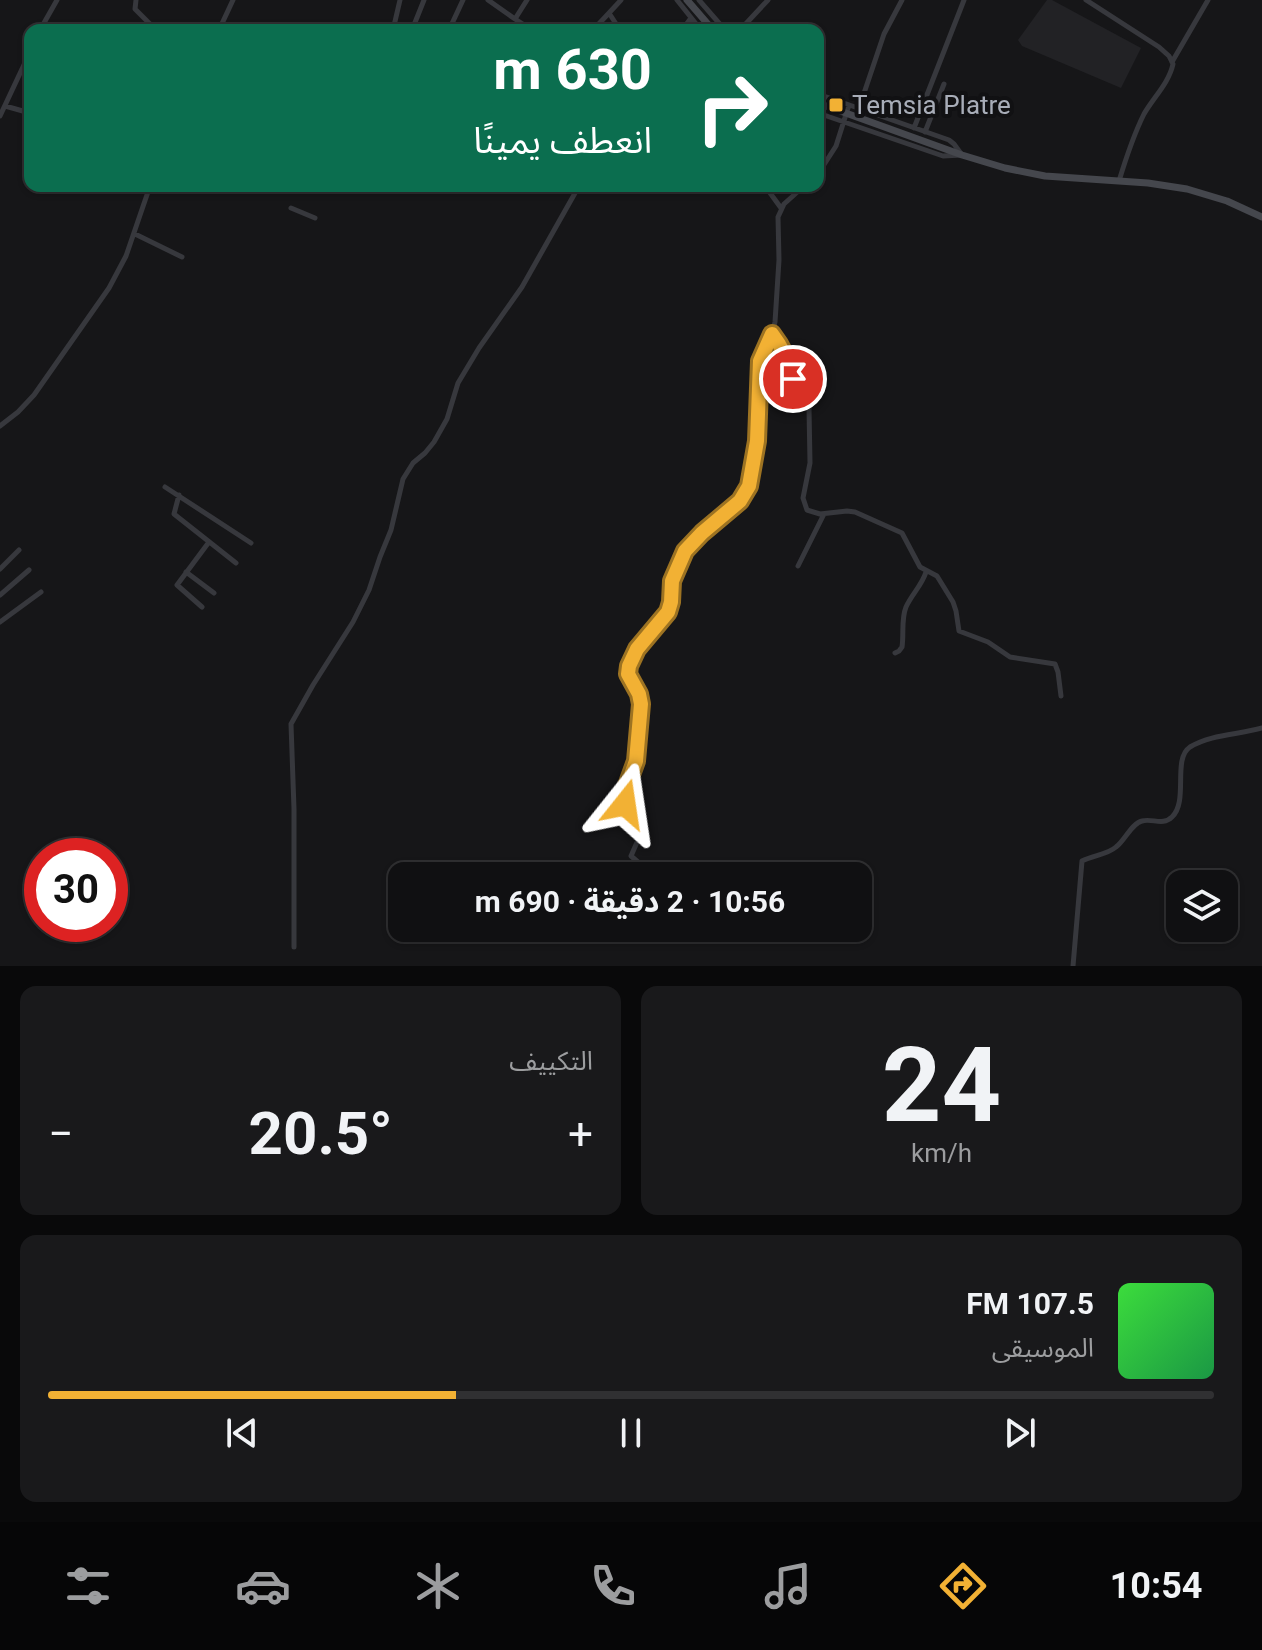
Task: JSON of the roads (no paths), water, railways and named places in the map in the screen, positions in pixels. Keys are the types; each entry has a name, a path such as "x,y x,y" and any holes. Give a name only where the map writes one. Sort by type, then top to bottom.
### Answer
{"main road":[{"path":"687,0 708,24"},
{"path":"824,104 848,109 915,138 1005,168 1045,176 1187,189 1227,201 1262,217"},
{"path":"915,138 919,129"}],"street":[{"path":"43,24 57,0"},
{"path":"136,0 135,9 150,24"},
{"path":"222,24 233,0"},
{"path":"394,24 400,0"},
{"path":"414,24 424,0"},
{"path":"452,24 463,0"},
{"path":"488,0 523,24"},
{"path":"515,19 527,0"},
{"path":"599,24 621,0"},
{"path":"677,0 696,24"},
{"path":"699,0 720,24"},
{"path":"746,24 768,0"},
{"path":"859,108 884,34 902,0"},
{"path":"919,129 964,0"},
{"path":"1086,0 1159,47 1172,62 1169,76 1139,125 1119,181"},
{"path":"1172,62 1208,0"},
{"path":"609,13 616,24"},
{"path":"686,24 691,18"},
{"path":"0,116 24,65"},
{"path":"919,129 944,84"},
{"path":"824,97 848,109 859,108 949,140 962,155"},
{"path":"5,106 24,111"},
{"path":"824,165 836,146 848,109"},
{"path":"824,115 943,156 962,155"},
{"path":"0,426 28,403 109,288 125,260 148,192"},
{"path":"294,947 291,724 369,590 391,530 403,479 413,463 434,442 447,419 458,383 522,287 576,192"},
{"path":"769,192 781,208"},
{"path":"638,862 631,856 638,840 624,794 636,761 641,704 628,670 637,649 668,612 672,581 685,551 740,501 749,486 757,441 760,361 775,322 778,217 781,208 798,192"},
{"path":"291,208 315,218"},
{"path":"135,234 182,257"},
{"path":"772,334 781,345 798,392 809,408 810,463 803,498 807,510 824,514 851,511 904,534 917,563 926,572 937,576 953,602 959,631 988,642 1010,657 1055,664 1061,696"},
{"path":"165,487 251,543"},
{"path":"179,495 174,514 236,563"},
{"path":"798,566 824,514"},
{"path":"202,607 177,585 209,542"},
{"path":"0,569 19,550"},
{"path":"0,595 29,570"},
{"path":"186,572 214,593"},
{"path":"895,653 901,650 903,643 905,610 926,572"},
{"path":"0,622 41,592"},
{"path":"1073,966 1082,861 1113,849 1141,821 1163,822 1172,817 1180,800 1184,757 1190,748 1221,736 1262,728"}],"place":[{"name":"Temsia Platre","path":"836,105"}]}
